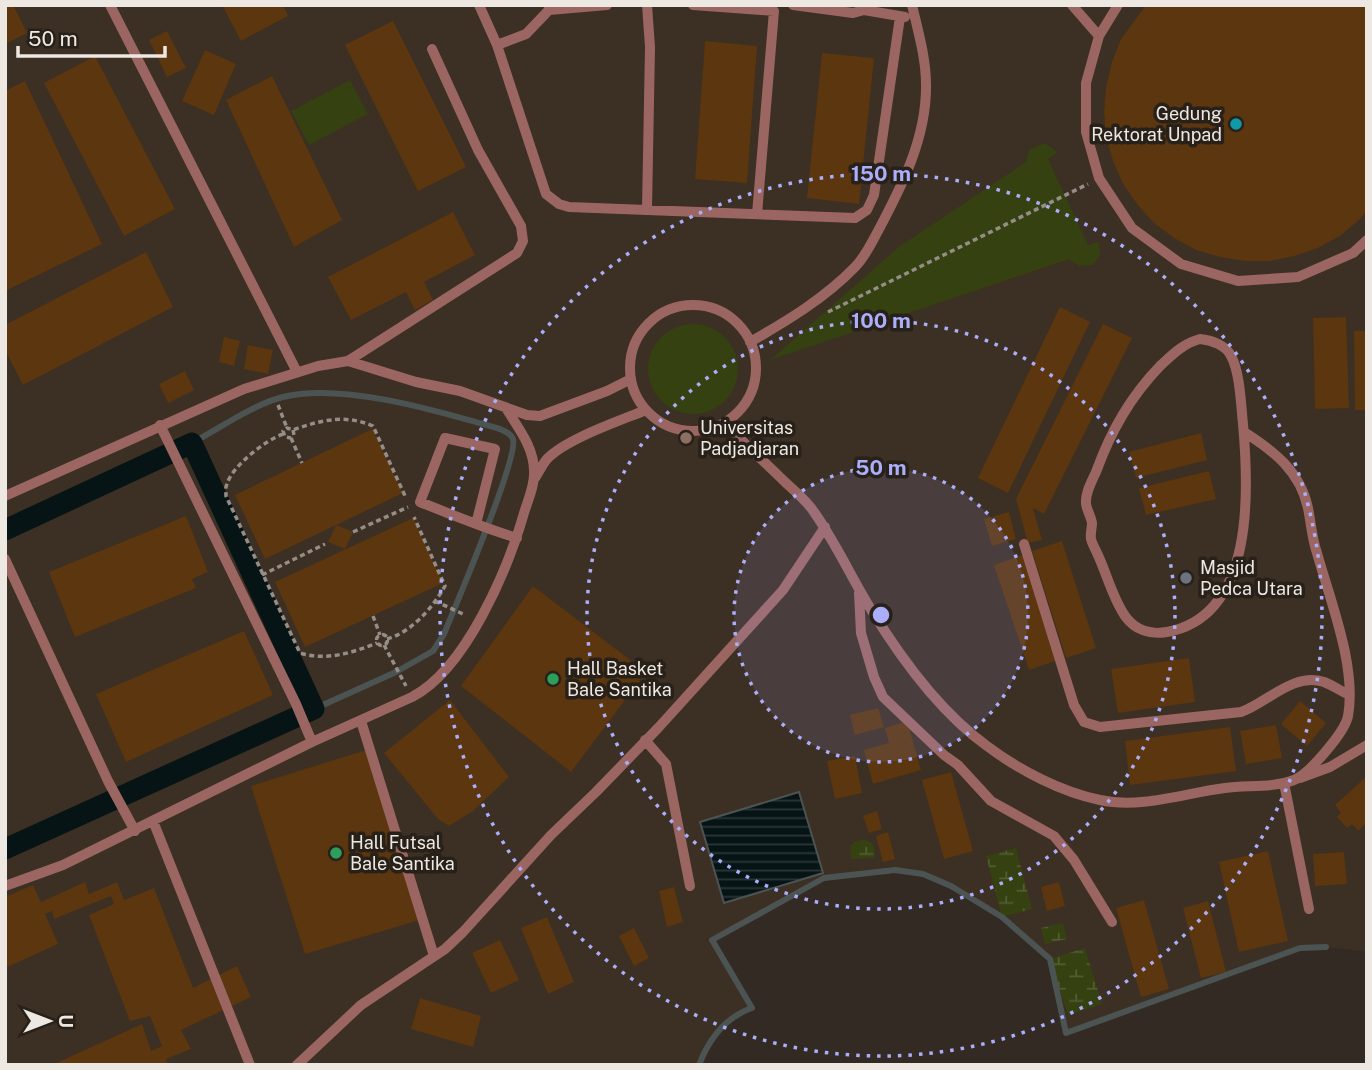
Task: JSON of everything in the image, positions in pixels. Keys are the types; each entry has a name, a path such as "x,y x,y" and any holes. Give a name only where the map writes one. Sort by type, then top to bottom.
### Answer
{"lane":[{"path":"110,5 297,373"},
{"path":"479,5 497,45 546,194 559,204 569,207 855,218 867,210 874,195 901,17"},
{"path":"497,45 526,34 549,8 607,5"},
{"path":"646,5 650,47 646,209"},
{"path":"693,5 774,11 757,214"},
{"path":"793,5 853,13 864,10 915,20"},
{"path":"750,342 793,318 855,267 868,250 901,188 912,158 926,88 912,5"},
{"path":"1072,5 1099,36"},
{"path":"1118,5 1099,36 1086,83 1086,132 1099,178 1132,228 1181,264 1238,281 1298,277 1353,253 1367,240"},
{"path":"5,496 244,389 318,366 348,361 517,253 523,241 521,226 489,172 432,50"},
{"path":"687,305 705,306 719,311 740,326 750,342 756,364 752,391 745,404 725,423 702,431 686,431 658,421 639,400 631,379 633,350 639,336 651,321 687,305"},
{"path":"1244,432 1247,499 1239,558 1226,587 1213,607 1196,621 1156,634 1131,624 1119,607 1091,542 1092,522 1086,503 1112,431 1142,386 1180,348 1200,339 1221,345 1231,356 1244,432 1271,449 1292,470 1300,485 1308,506 1316,553 1329,588 1347,670 1348,716 1343,729 1335,742 1297,779"},
{"path":"348,361 416,382 460,391 527,415 540,416 595,396 631,379"},
{"path":"506,408 532,454 534,480"},
{"path":"5,886 63,865 312,742 426,690 443,674 478,621 505,570 534,480 546,460 584,436 646,410"},
{"path":"725,423 812,509 897,650 961,724 987,746 1018,766 1079,795 1124,802 1284,783 1312,776 1367,745"},
{"path":"160,425 312,742"},
{"path":"477,525 495,449 445,439 420,502 477,525 517,538"},
{"path":"297,1065 361,1004 434,957 463,932 783,590 825,527"},
{"path":"1024,544 1074,705 1084,722 1100,727 1241,712 1256,707 1287,687 1306,680 1324,682 1349,695"},
{"path":"5,559 108,781 135,831"},
{"path":"859,589 862,633 874,677 883,697 958,765 991,801 1054,836 1074,860 1112,922"},
{"path":"361,721 434,957"},
{"path":"645,740 666,764 690,886"},
{"path":"1284,783 1309,909"},
{"path":"153,821 250,1065"}],"path":[{"path":"827,313 1099,178"},
{"path":"278,405 287,428"},
{"path":"287,428 293,430 345,418 373,426 410,506 445,586 435,601 409,628 387,639 384,645"},
{"path":"287,428 283,434 251,455 233,473 227,484 226,496 262,575 299,653 310,656 346,654 377,643 384,645 412,697"},
{"path":"291,439 293,430"},
{"path":"283,434 291,439 302,463"},
{"path":"353,532 410,506"},
{"path":"262,575 325,544"},
{"path":"435,601 478,621"},
{"path":"373,616 380,635 387,639"},
{"path":"377,643 380,635"}],"shaded area":[{"name":"Universitas Padjadjaran","path":"5,5 1367,5 1367,952 1326,947 1300,948 1066,1033 1050,959 1006,920 951,886 923,874 895,870 824,878 712,940 752,1008 737,1013 723,1026 704,1051 699,1065 5,1065"},
{"path":"799,792 823,873 724,903 700,822"}],"green space":[{"path":"350,80 368,114 309,145 291,111"},
{"path":"1044,143 1058,152 1048,159 1088,245 1099,242 1100,255 1093,265 1079,266 1069,259 770,360 900,246 1026,162 1029,150"},
{"path":"693,324 710,328 725,337 734,352 738,369 734,386 725,401 710,410 693,414 676,410 661,401 652,386 648,369 652,352 661,337 676,328"},
{"path":"866,840 872,844 875,858 851,859 850,846 857,841"},
{"path":"1016,848 1032,909 1002,917 986,856"},
{"path":"1063,923 1067,939 1045,944 1041,928"},
{"path":"1085,948 1102,1004 1068,1015 1050,959"}],"building":[{"path":"5,5 13,5 27,33 5,44"},
{"path":"222,5 283,5 288,16 241,41"},
{"name":"Gedung Rektorat Unpad","path":"1146,5 1367,7 1367,211 1359,220 1340,236 1318,248 1270,261 1245,261 1196,250 1154,223 1123,184 1106,137 1104,112 1106,87 1121,39"},
{"path":"393,21 466,167 418,191 345,45"},
{"path":"167,31 186,68 167,77 149,40"},
{"path":"705,41 757,46 747,183 695,179"},
{"path":"205,50 236,64 214,115 182,101"},
{"path":"822,53 874,58 859,204 807,198"},
{"path":"95,56 175,209 124,236 44,83"},
{"path":"272,76 342,220 294,247 226,100"},
{"path":"25,81 102,244 5,291 5,91"},
{"path":"453,212 475,255 424,282 433,300 415,310 406,292 351,320 328,277"},
{"path":"146,252 173,307 23,385 5,350 5,325"},
{"path":"1060,307 1090,322 1008,493 978,478"},
{"path":"1346,317 1349,408 1315,409 1313,318"},
{"path":"1103,324 1132,338 1044,514 1033,508 1042,540 1028,543 1016,499"},
{"path":"1354,331 1367,331 1367,410 1355,410"},
{"path":"224,337 240,341 234,366 219,362"},
{"path":"248,345 273,350 268,374 244,369"},
{"path":"185,371 194,390 168,403 159,384"},
{"path":"372,429 403,493 265,559 235,495"},
{"path":"1201,433 1207,460 1136,478 1129,452"},
{"path":"1209,471 1216,499 1146,515 1139,488"},
{"path":"1009,512 1016,539 992,546 984,519"},
{"path":"186,516 208,572 192,579 196,588 75,637 49,572"},
{"path":"413,518 443,583 305,647 275,582"},
{"path":"336,525 353,532 345,549 328,542"},
{"path":"1062,541 1096,648 1066,658 1032,551"},
{"path":"1023,555 1058,660 1029,670 994,565"},
{"name":"Hall Basket Bale Santika","path":"533,586 646,672 571,772 461,686"},
{"path":"244,631 273,695 126,762 96,694"},
{"path":"1189,658 1195,702 1118,713 1111,669"},
{"path":"450,700 509,777 473,811 449,826 438,819 384,753"},
{"path":"1300,701 1326,723 1307,746 1281,724"},
{"path":"878,708 884,727 855,735 850,715"},
{"path":"907,721 921,770 873,784 864,750 889,743 885,728"},
{"path":"1276,725 1282,758 1246,764 1240,731"},
{"path":"1230,727 1236,771 1130,785 1125,741"},
{"name":"Hall Futsal Bale Santika","path":"366,750 420,920 305,954 251,786"},
{"path":"855,756 862,793 835,799 827,761"},
{"path":"951,772 973,851 944,859 922,780"},
{"path":"1367,776 1367,822 1358,831 1352,824 1347,828 1337,817 1341,813 1335,805"},
{"path":"877,811 882,829 869,833 863,816"},
{"path":"888,832 895,859 883,862 876,836"},
{"path":"1268,851 1288,941 1239,952 1219,862"},
{"path":"1344,852 1347,884 1315,886 1313,854"},
{"path":"85,882 89,894 117,882 124,900 154,888 193,988 237,966 251,997 181,1030 191,1049 166,1059 168,1065 52,1065 142,1024 151,1051 162,1046 150,1016 130,1021 89,915 114,904 111,896 54,919 52,911 45,914 58,944 5,968 5,897 33,885 41,902"},
{"path":"1059,882 1065,906 1047,911 1041,887"},
{"path":"674,887 683,922 667,927 659,891"},
{"path":"1144,900 1169,989 1141,997 1116,908"},
{"path":"1208,901 1226,972 1201,978 1183,908"},
{"path":"547,917 574,982 548,994 521,928"},
{"path":"634,928 649,958 634,966 619,936"},
{"path":"500,940 519,980 491,993 472,953"},
{"path":"420,998 481,1016 473,1047 411,1029"}],"waterway":[{"path":"192,443 272,400 307,393 334,393 392,401 500,429 513,439 497,501 444,634 433,651 396,672 314,709"},
{"path":"5,530 192,443 314,709 5,849"},
{"path":"699,1065 708,1046 726,1023 752,1008 712,940 824,878 895,870 923,874 951,886 1002,917 1050,959 1066,1033 1300,948 1326,947"}],"place":[{"name":"Gedung Rektorat Unpad","path":"1236,124"},
{"name":"Universitas Padjadjaran","path":"686,438"},
{"name":"Masjid Pedca Utara","path":"1186,578"},
{"name":"Hall Basket Bale Santika","path":"553,679"},
{"name":"Hall Futsal Bale Santika","path":"336,853"}]}
